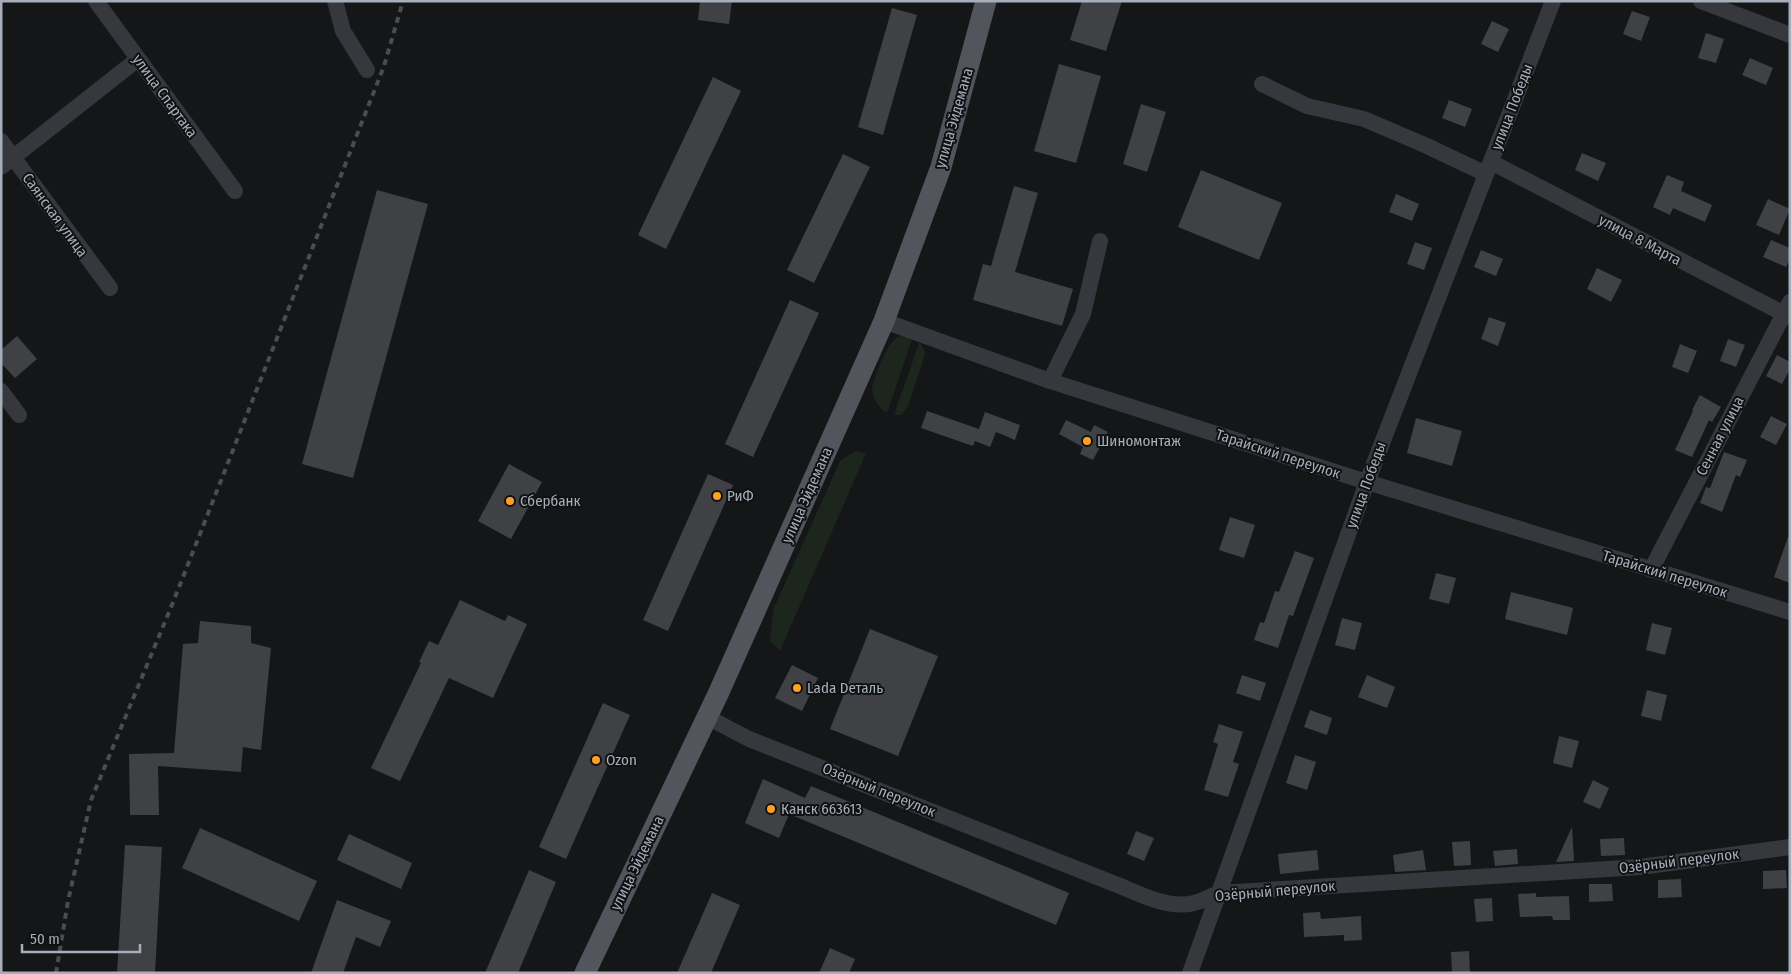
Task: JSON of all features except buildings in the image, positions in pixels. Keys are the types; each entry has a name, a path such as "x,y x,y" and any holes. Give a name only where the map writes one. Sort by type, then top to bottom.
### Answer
{"main road":[{"name":"улица Эйдемана","path":"585,973 707,717 828,450 884,321 941,167 986,1"}],"street":[{"name":"улица Спартака","path":"96,1 235,191"},
{"path":"335,1 343,31 366,70"},
{"name":"улица Победы","path":"1190,973 1367,482 1553,1"},
{"path":"1701,1 1790,36"},
{"path":"7,162 138,58"},
{"name":"улица 8 Марта","path":"1262,84 1306,106 1364,119 1426,146 1489,168 1787,311"},
{"name":"Саянская улица","path":"1,141 7,162 110,288"},
{"path":"1050,381 1083,314 1100,241"},
{"name":"Сенная улица","path":"1651,570 1787,311"},
{"name":"Тарайский переулок","path":"884,321 1050,381 1367,482 1790,612"},
{"path":"1,391 19,415"},
{"name":"Озёрный переулок","path":"707,717 749,738 1161,902 1193,903 1219,893 1640,867 1790,847"}],"shaded area":[{"path":"902,336 912,339 887,413 875,400 872,390 874,379 888,348 896,337"},
{"path":"919,343 925,352 924,358 908,406 901,415 894,415"},
{"path":"855,451 866,453 780,651 770,641 773,610 840,461"}],"railway":[{"path":"56,973 68,901 91,800 174,600 384,66 403,1"}],"place":[{"name":"Шиномонтаж","path":"1087,441"},
{"name":"РиФ","path":"717,496"},
{"name":"Сбербанк","path":"510,501"},
{"name":"Lada Dеталь","path":"797,688"},
{"name":"Ozon","path":"596,760"},
{"name":"Канск 663613","path":"771,809"}]}
